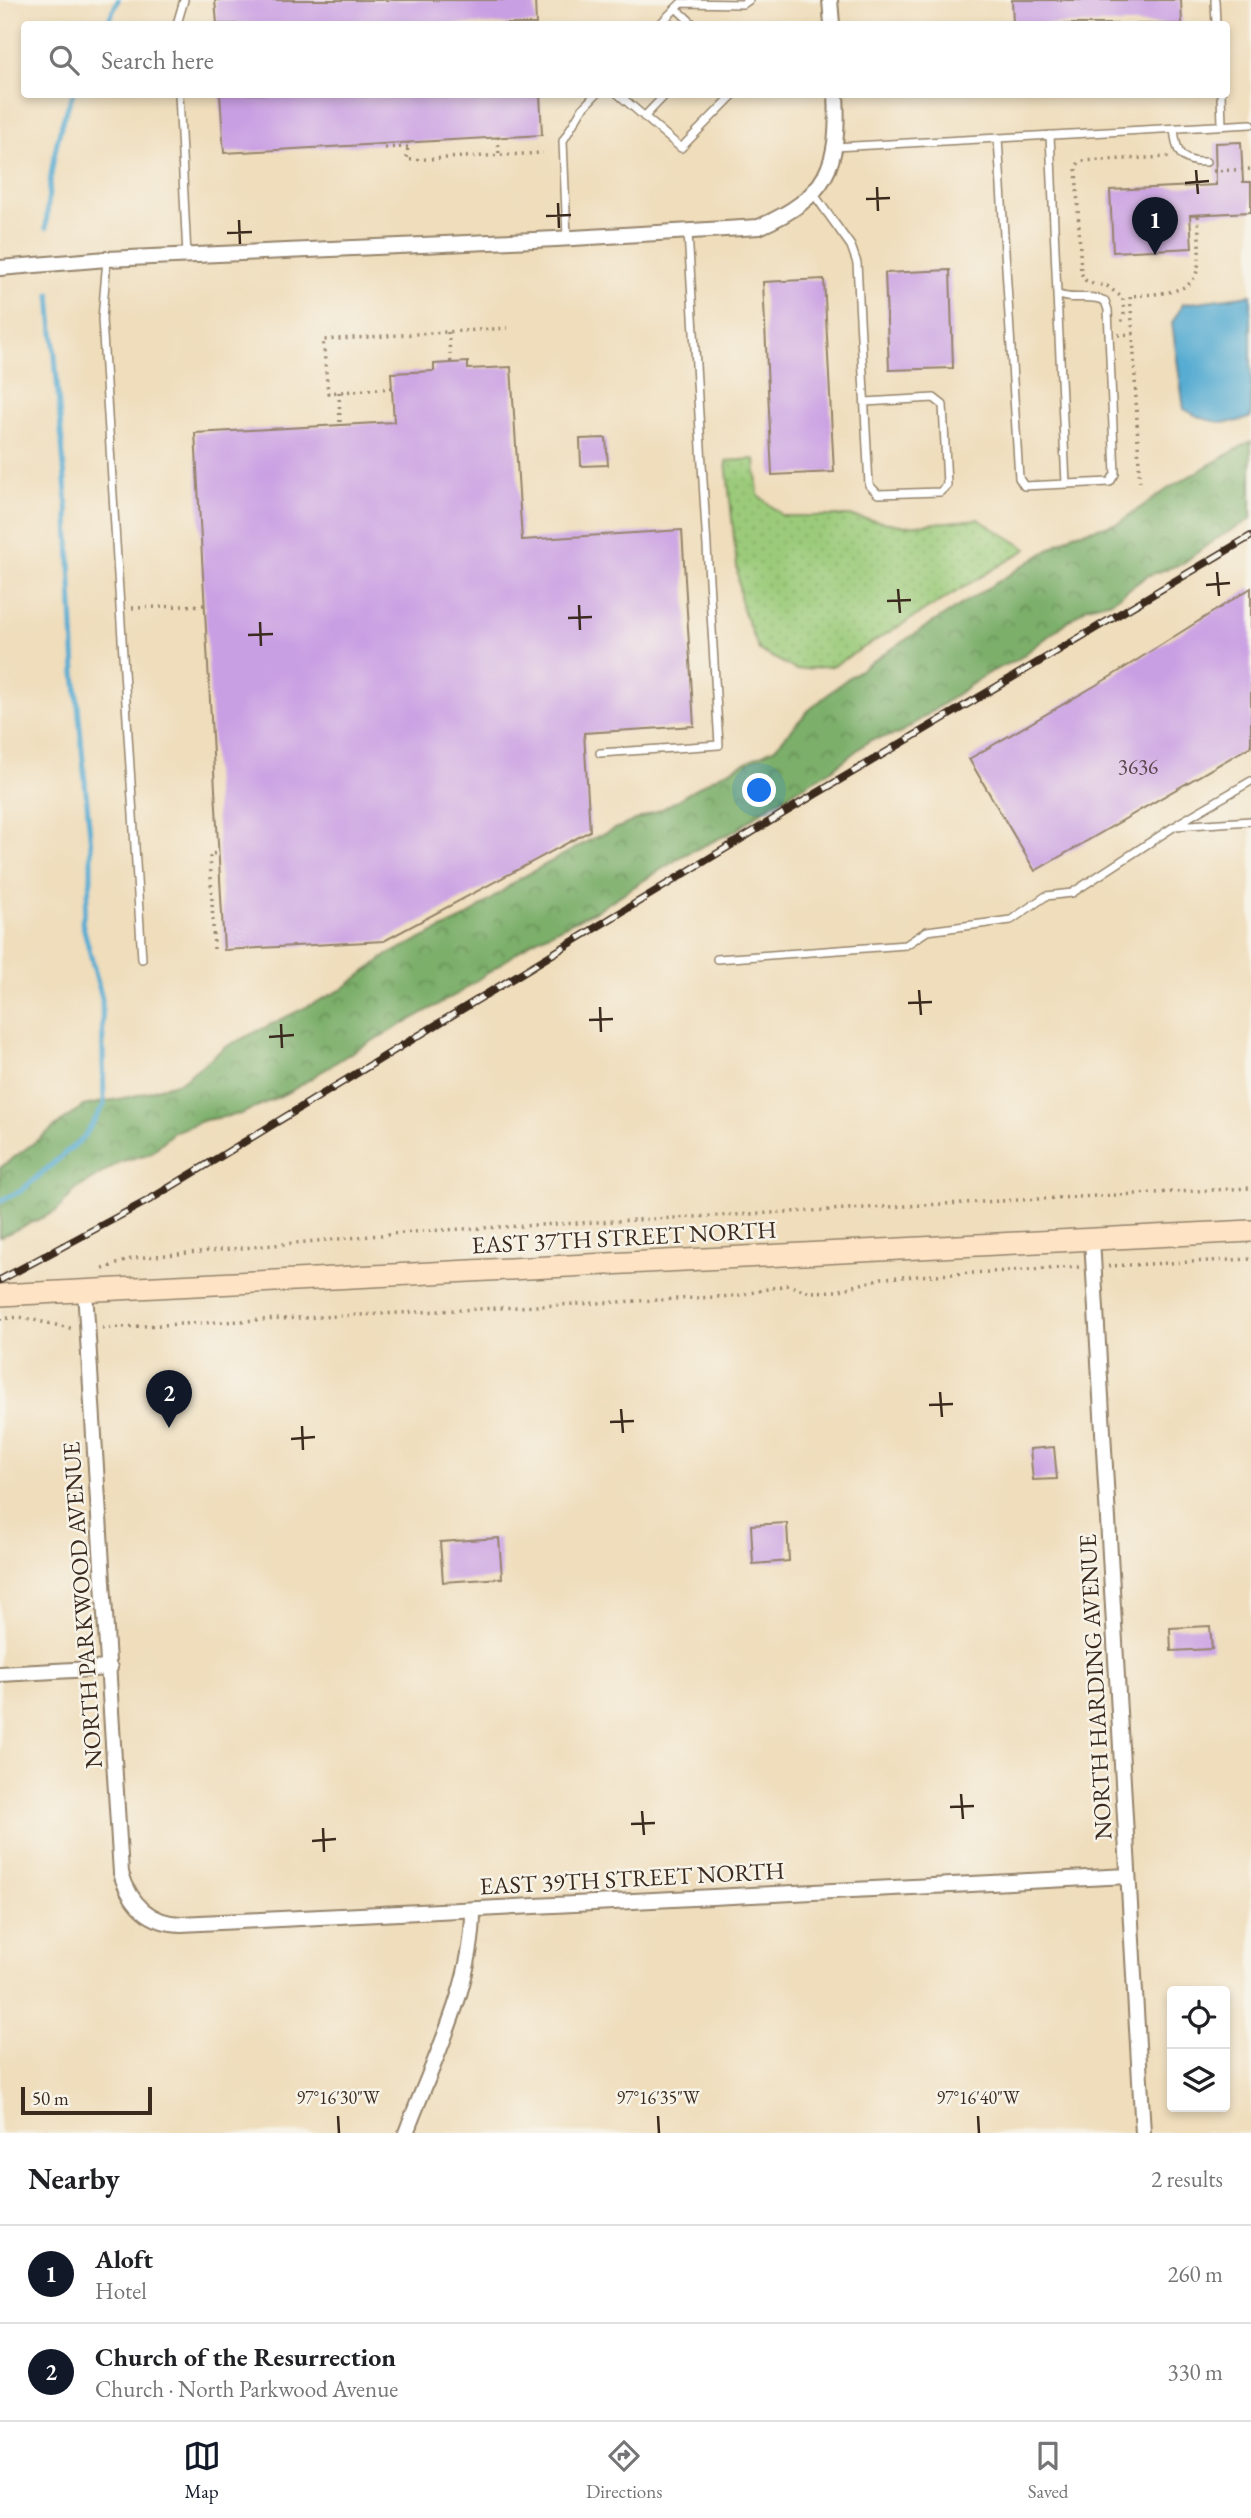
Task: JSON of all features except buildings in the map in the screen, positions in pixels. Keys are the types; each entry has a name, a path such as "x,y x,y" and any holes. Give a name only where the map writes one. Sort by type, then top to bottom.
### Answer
{"main road":[{"name":"EAST 37TH STREET NORTH","path":"0,1295 1251,1231"}],"street":[{"path":"830,0 832,21"},
{"path":"0,268 107,259 567,239 759,227 785,216 810,196 830,172 838,133 836,98"},
{"name":"NORTH HARDING AVENUE","path":"1092,1239 1143,2133"},
{"name":"NORTH PARKWOOD AVENUE","path":"85,1290 121,1873 126,1891 142,1910"},
{"path":"0,1674 110,1668"},
{"name":"EAST 39TH STREET NORTH","path":"142,1910 155,1919 181,1924 1128,1876"},
{"path":"406,2133 463,1980 471,1945 473,1909"}],"lane":[{"path":"178,21 184,0"},
{"path":"676,4 743,4 749,0"},
{"path":"1215,0 1216,21"},
{"path":"662,21 676,4"},
{"path":"676,4 690,21"},
{"path":"179,98 187,256"},
{"path":"567,239 563,141 582,109 592,98"},
{"path":"623,98 681,148 730,98"},
{"path":"644,117 662,98"},
{"path":"1221,98 1222,125"},
{"path":"835,147 1251,124"},
{"path":"1174,128 1176,149 1183,158 1191,162 1206,162"},
{"path":"1050,135 1066,484"},
{"path":"998,138 1018,478 1024,486 1110,482 1115,474 1108,310 1105,301 1094,296 1065,298 1056,294"},
{"path":"810,196 851,246 857,263 869,485 878,494 940,492 947,485 943,405 934,398 865,402"},
{"path":"600,753 719,745 688,233"},
{"path":"107,259 102,319 142,959"},
{"path":"717,959 906,945 927,931 1011,920 1046,896 1072,892 1251,781"},
{"path":"1175,826 1251,821"}],"path":[{"path":"498,137 499,155"},
{"path":"382,144 382,148 408,145 407,160 543,153"},
{"path":"1133,334 1117,335 1124,315 1123,298 1107,286 1091,284 1081,273 1076,167 1080,162 1169,156 1176,166"},
{"path":"1202,171 1251,169"},
{"path":"1123,298 1171,293 1186,288 1195,280 1200,265 1198,215"},
{"path":"1130,296 1140,486"},
{"path":"392,388 328,393 323,340 508,328"},
{"path":"448,332 451,364"},
{"path":"339,392 340,425"},
{"path":"120,608 205,605"},
{"path":"214,949 210,854 219,853"},
{"path":"99,1271 134,1258 424,1231 1251,1188"},
{"path":"0,1319 20,1317 72,1329 87,1329 736,1296 786,1285 810,1292 836,1292 882,1278 1251,1259"}],"green space":[{"path":"1251,441 1251,519 1214,540 1183,563 1147,576 1112,601 1087,607 1017,660 988,673 899,734 870,740 833,769 772,804 735,831 684,855 597,910 533,941 459,993 349,1054 291,1091 241,1114 205,1120 173,1132 151,1153 120,1162 75,1190 57,1211 0,1237 0,1168 83,1106 138,1095 182,1081 225,1047 341,990 389,954 465,918 519,879 592,839 664,808 712,779 775,748 808,711 849,677 916,633 1074,534 1118,523 1169,488"},
{"path":"755,459 758,495 783,516 849,516 906,526 978,519 1027,549 833,666 796,670 759,650 741,605 726,461"}],"water":[{"path":"1251,295 1251,417 1234,422 1217,422 1184,409 1172,323 1183,304"}],"waterway":[{"path":"108,21 118,0"},
{"path":"46,228 57,143 72,98"},
{"path":"0,1201 21,1191 84,1137 104,1105 102,999 82,922 91,880 91,846 75,673 68,518 50,294"}],"railway":[{"path":"0,1280 149,1200 782,814 1251,536"}],"place":[{"name":"Aloft","path":"1155,255"},
{"name":"Church of the Resurrection","path":"169,1428"}]}
